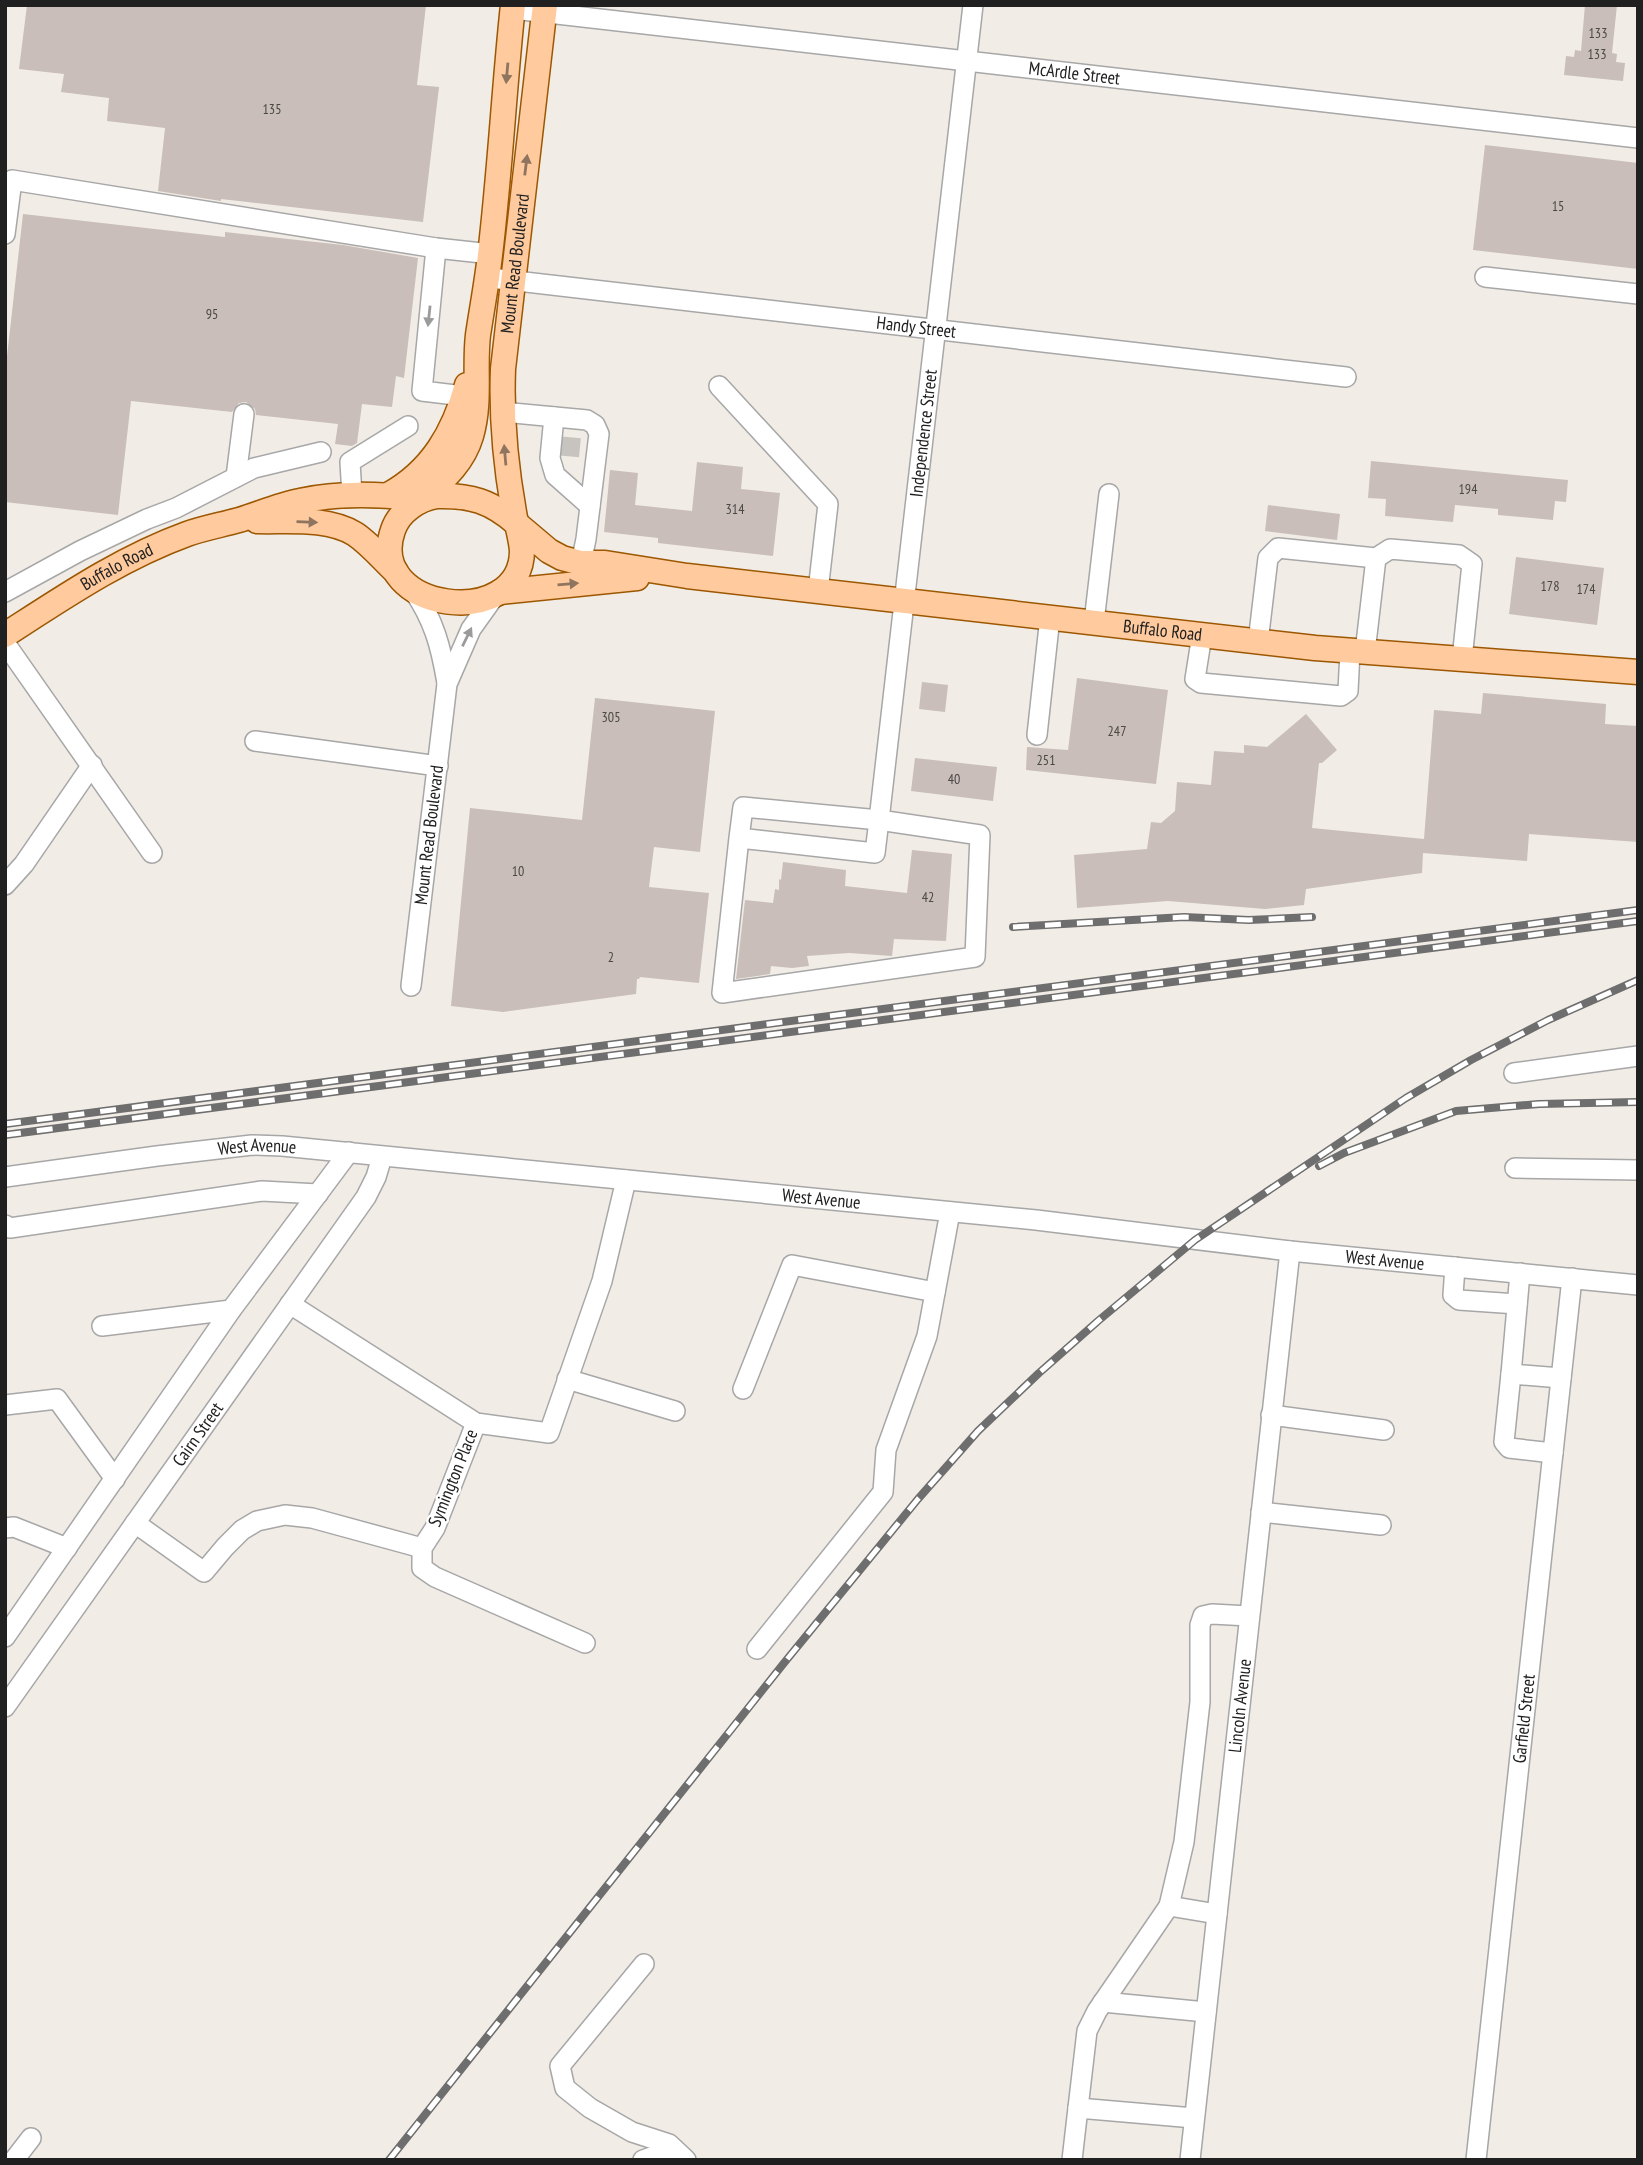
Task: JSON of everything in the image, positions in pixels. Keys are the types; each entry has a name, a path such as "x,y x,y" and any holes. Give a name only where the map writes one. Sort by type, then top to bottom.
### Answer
{"main road":[{"name":"Mount Read Boulevard","path":"423,498 450,474 459,462 471,435 478,386 476,353 491,254 513,7"},
{"name":"Mount Read Boulevard","path":"516,523 508,480 502,412 503,369 545,9"},
{"path":"388,495 418,474 437,453 453,427 476,353"},
{"name":"Buffalo Road","path":"5,635 87,583 139,555 188,534 298,501 352,495 423,498"},
{"path":"468,497 494,507 516,523 522,551 516,573 498,593 483,600 456,603 435,599 404,581 390,558 389,547 394,526 411,506 423,498 468,497"},
{"name":"Buffalo Road","path":"238,520 316,522 346,529 358,536 404,581"},
{"name":"Buffalo Road","path":"516,523 549,551 581,563 605,563 687,576 1258,642 1357,652 1638,672"},
{"name":"Buffalo Road","path":"498,593 605,580 687,576"}],"street":[{"name":"Independence Street","path":"739,838 875,853 973,5"},
{"name":"McArdle Street","path":"513,7 1638,138"},
{"path":"5,234 12,180 436,248 491,254"},
{"path":"436,248 422,391 464,396"},
{"path":"1485,277 1638,294"},
{"name":"Handy Street","path":"488,278 1346,377"},
{"path":"719,386 828,504 818,591"},
{"path":"502,412 587,421 595,425 599,434 590,448 590,506 581,563"},
{"path":"236,477 244,414"},
{"path":"554,417 556,445 550,458 555,475 590,506"},
{"path":"352,495 350,462 408,426"},
{"path":"5,592 80,551 176,508 254,468 321,452"},
{"path":"1094,622 1109,494"},
{"path":"1258,642 1268,558 1278,548 1376,558 1390,549 1460,555 1472,564 1462,659"},
{"path":"1202,635 1195,679 1201,683 1341,696 1348,691 1376,558"},
{"path":"404,581 427,611 435,629 447,684"},
{"path":"447,684 471,629 498,593"},
{"path":"1037,735 1050,617"},
{"path":"5,643 152,853"},
{"name":"Mount Read Boulevard","path":"411,986 447,684"},
{"path":"256,741 438,766"},
{"path":"5,885 24,864 92,765"},
{"path":"743,807 880,820 980,835 975,957 722,993 743,807"},
{"path":"1514,1073 1638,1056"},
{"name":"West Avenue","path":"5,1177 252,1146 282,1146 1036,1220 1290,1251 1638,1285"},
{"path":"5,1637 231,1310 349,1153"},
{"name":"Cairn Street","path":"5,1707 366,1197 382,1157"},
{"path":"1515,1168 1638,1170"},
{"path":"477,1423 549,1433 602,1281 626,1180"},
{"path":"5,1226 10,1228 262,1191 318,1194"},
{"path":"757,1648 883,1492 886,1450 927,1336 950,1212"},
{"name":"Lincoln Avenue","path":"1190,2160 1290,1251"},
{"path":"743,1389 792,1265 935,1292"},
{"path":"1455,1267 1453,1295 1459,1300 1517,1304"},
{"path":"1520,1273 1504,1441 1509,1448 1553,1453"},
{"name":"Garfield Street","path":"1476,2160 1572,1278"},
{"name":"Symington Place","path":"135,1523 204,1572 242,1530 257,1521 285,1515 312,1518 422,1548 435,1528 477,1423 290,1304"},
{"path":"102,1326 231,1310"},
{"path":"1511,1374 1561,1378"},
{"path":"567,1379 675,1411"},
{"path":"5,1405 57,1399 115,1479"},
{"path":"1271,1415 1384,1430"},
{"path":"1261,1512 1381,1525"},
{"path":"5,1528 14,1527 67,1548"},
{"path":"422,1548 422,1568 435,1577 585,1643"},
{"path":"1072,2160 1087,2031 1169,1906 1184,1842 1200,1702 1199,1625 1203,1616 1212,1614 1249,1616"},
{"path":"1169,1906 1217,1914"},
{"path":"644,1964 560,2066 565,2088 590,2108 632,2133 670,2144 680,2154"},
{"path":"1103,2003 1206,2012"},
{"path":"1079,2108 1194,2118"},
{"path":"14,2160 31,2138"},
{"path":"643,2160 680,2154"}],"building":[{"path":"27,5 426,5 417,85 439,87 423,222 221,201 158,191 165,128 107,121 109,98 61,92 64,74 19,69"},
{"path":"1585,5 1617,5 1612,53 1617,54 1616,62 1625,63 1623,81 1564,75 1566,56 1574,57 1575,50 1581,51"},
{"path":"1485,145 1638,163 1638,269 1473,250"},
{"path":"23,214 225,237 225,232 343,245 418,258 404,378 396,376 392,407 362,404 357,443 352,446 335,444 338,424 256,415 255,409 246,402 239,403 232,412 131,401 118,515 5,502 5,374"},
{"path":"1371,461 1568,480 1566,502 1555,501 1553,520 1498,515 1498,509 1455,505 1453,522 1385,516 1386,499 1368,498"},
{"path":"697,462 743,467 741,489 780,493 773,556 658,543 658,538 604,532 610,470 638,473 635,505 692,511"},
{"path":"1268,505 1340,514 1337,540 1265,531"},
{"path":"1516,557 1604,568 1597,625 1509,614"},
{"path":"1077,678 1168,690 1156,784 1026,770 1027,747 1068,750"},
{"path":"922,682 948,685 945,712 919,709"},
{"path":"1483,693 1606,704 1605,724 1638,726 1638,842 1529,834 1527,861 1423,853 1422,873 1306,889 1304,905 1265,909 1168,901 1077,908 1074,855 1147,849 1151,822 1161,823 1175,811 1177,782 1211,785 1214,751 1244,753 1244,745 1267,747 1306,714 1337,750 1319,763 1312,828 1424,839 1434,710 1481,714"},
{"path":"595,698 715,711 700,852 654,847 649,887 709,893 699,983 640,977 637,979 636,994 503,1012 451,1006 470,808 582,820"},
{"path":"915,758 997,767 993,801 911,791"},
{"path":"912,850 952,854 946,941 894,939 892,956 849,953 807,956 809,966 771,966 770,974 736,979 745,900 773,903 775,889 779,890 783,862 846,870 845,886 907,893"}],"tunnel":[{"path":"561,446 582,448"}],"railway":[{"path":"5,1124 1638,910"},
{"path":"1013,927 1184,917 1249,920 1312,917"},
{"path":"5,1135 1638,921"},
{"path":"389,2160 784,1663 918,1499 978,1431 1039,1373 1195,1240 1406,1098 1548,1020 1638,980"},
{"path":"1319,1166 1344,1153 1456,1111 1539,1104 1638,1102"}]}
